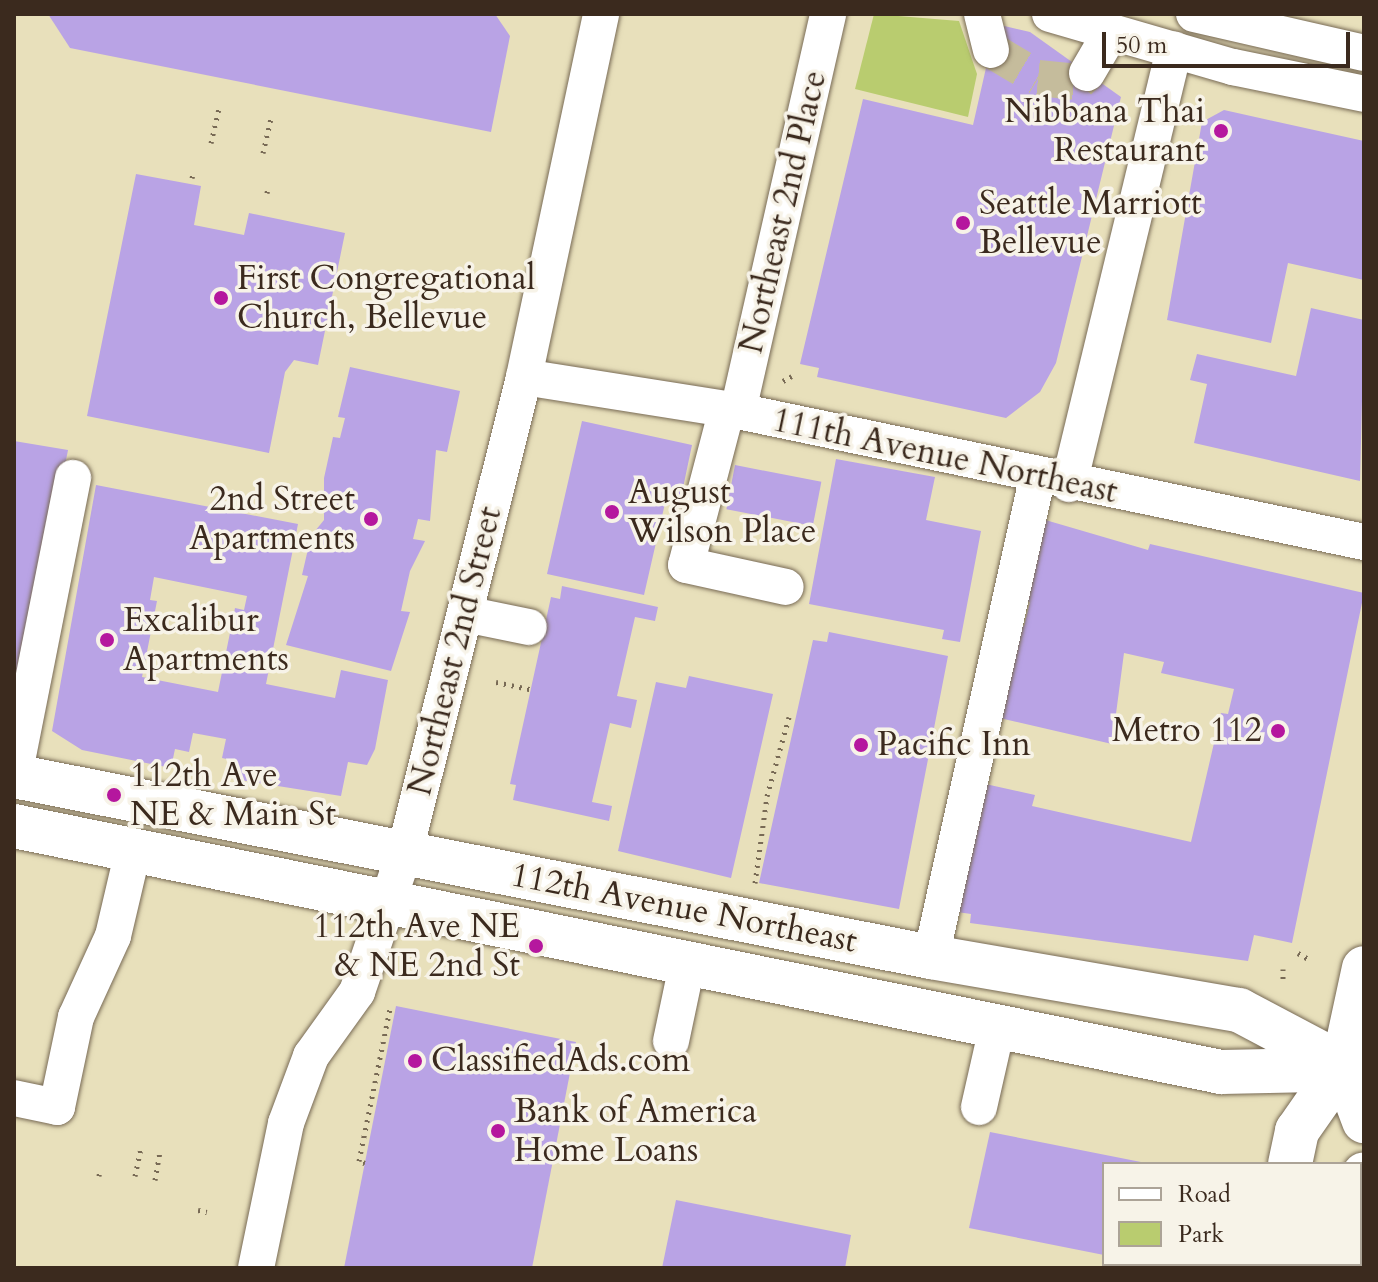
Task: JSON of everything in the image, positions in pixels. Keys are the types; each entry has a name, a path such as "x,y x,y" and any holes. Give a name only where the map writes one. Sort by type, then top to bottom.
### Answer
{"main road":[{"name":"112th Avenue Northeast","path":"14,776 405,851 847,941 1239,1010 1353,1067"},
{"name":"112th Avenue Northeast","path":"14,826 688,960 997,1028 1221,1072 1353,1067"},
{"path":"837,994 847,941"},
{"path":"1364,968 1353,1067 1364,1121"},
{"path":"1290,1162 1297,1131 1353,1067"}],"street":[{"name":"Northeast 2nd Street","path":"256,1268 286,1123 311,1056 357,992 405,851 524,377 601,14"},
{"name":"Northeast 2nd Place","path":"786,587 686,565 733,410 828,14"},
{"path":"982,14 991,50"},
{"path":"1050,14 1174,49 1364,94"},
{"path":"931,957 1053,481 1174,49 1204,17 1364,53"},
{"path":"1087,73 1111,32"},
{"name":"111th Avenue Northeast","path":"524,377 733,410 1053,481 1364,542"},
{"path":"14,776 45,682 73,478"},
{"path":"465,614 529,627"},
{"path":"14,1098 57,1107 76,1017 113,936 133,851"},
{"path":"671,1041 688,960"},
{"path":"979,1107 997,1028"}],"path":[{"path":"211,143 219,107"},
{"path":"263,153 271,118"},
{"path":"783,381 792,376"},
{"path":"496,682 530,689"},
{"path":"754,888 767,796 789,717"},
{"path":"1298,953 1310,960"},
{"path":"1283,969 1283,981"},
{"path":"365,1163 359,1161 392,995"},
{"path":"135,1176 141,1148"},
{"path":"155,1180 160,1151"},
{"path":"198,1210 207,1212"}],"green space":[{"path":"874,14 959,21 977,74 968,117 855,89"}],"building":[{"path":"48,14 495,14 510,36 491,132 70,48"},
{"name":"Seattle Marriott Bellevue","path":"996,24 1030,32 1121,97 1056,363 1040,392 1006,418 817,377 819,368 800,364 863,99 973,125"},
{"path":"1224,110 1364,141 1364,280 1288,263 1271,343 1167,320 1202,122"},
{"name":"First Congregational Church, Bellevue","path":"136,174 201,186 194,225 244,235 249,213 345,233 318,365 294,360 285,372 269,453 87,416"},
{"path":"1311,308 1364,320 1360,481 1194,443 1207,384 1190,380 1197,354 1296,376"},
{"name":"2nd Street Apartments","path":"350,367 460,391 447,452 436,450 430,521 418,519 413,539 425,541 410,571 401,611 410,612 391,671 286,645 308,576 302,575 311,536 324,520 324,478 333,437 340,438 345,418 338,417"},
{"name":"August Wilson Place","path":"582,421 692,445 680,502 666,499 644,595 547,574"},
{"path":"14,441 68,450 15,723 14,723"},
{"path":"836,459 935,477 926,520 981,531 960,642 942,639 944,630 809,604"},
{"path":"735,465 821,482 813,526 726,509"},
{"name":"Excalibur Apartments","path":"96,485 298,524 266,684 335,698 341,670 388,680 375,749 367,765 348,762 341,796 233,779 236,761 222,758 226,739 193,733 189,752 175,749 171,768 82,750 52,731","holes":["154,577 247,596 244,610 235,608 218,692 142,677 157,601 150,600"]},
{"name":"Metro 112","path":"1042,519 1148,550 1150,544 1364,593 1292,943 1254,935 1248,961 970,923 971,914 957,912 981,783 1035,795 1032,806 1191,842 1221,713 1228,714 1234,689 1161,673 1164,662 1124,653 1112,744 995,717 1017,625 1024,626 1030,602 1023,600"},
{"path":"562,586 658,607 655,621 635,617 617,696 637,700 631,728 610,723 592,802 612,806 609,821 513,800 516,785 510,784 551,597 560,599"},
{"name":"Pacific Inn","path":"829,632 948,656 899,909 759,883 813,640 827,642"},
{"path":"689,676 773,694 731,878 618,851 656,682 686,688"},
{"path":"396,1006 576,1042 532,1268 344,1268"},
{"path":"990,1132 1141,1162 1102,1162 1102,1255 969,1228"},
{"path":"676,1200 851,1235 845,1268 662,1268"}],"tunnel":[{"path":"991,50 1038,78 1078,82 1087,73"}],"place":[{"name":"Nibbana Thai Restaurant","path":"1221,131"},
{"name":"Seattle Marriott Bellevue","path":"963,223"},
{"name":"First Congregational Church, Bellevue","path":"221,298"},
{"name":"August Wilson Place","path":"612,512"},
{"name":"2nd Street Apartments","path":"371,519"},
{"name":"Excalibur Apartments","path":"107,640"},
{"name":"Metro 112","path":"1278,731"},
{"name":"Pacific Inn","path":"861,745"},
{"name":"112th Ave NE & Main St","path":"114,795"},
{"name":"112th Ave NE & NE 2nd St","path":"536,946"},
{"name":"ClassifiedAds.com","path":"415,1061"},
{"name":"Bank of America Home Loans","path":"498,1131"}]}
